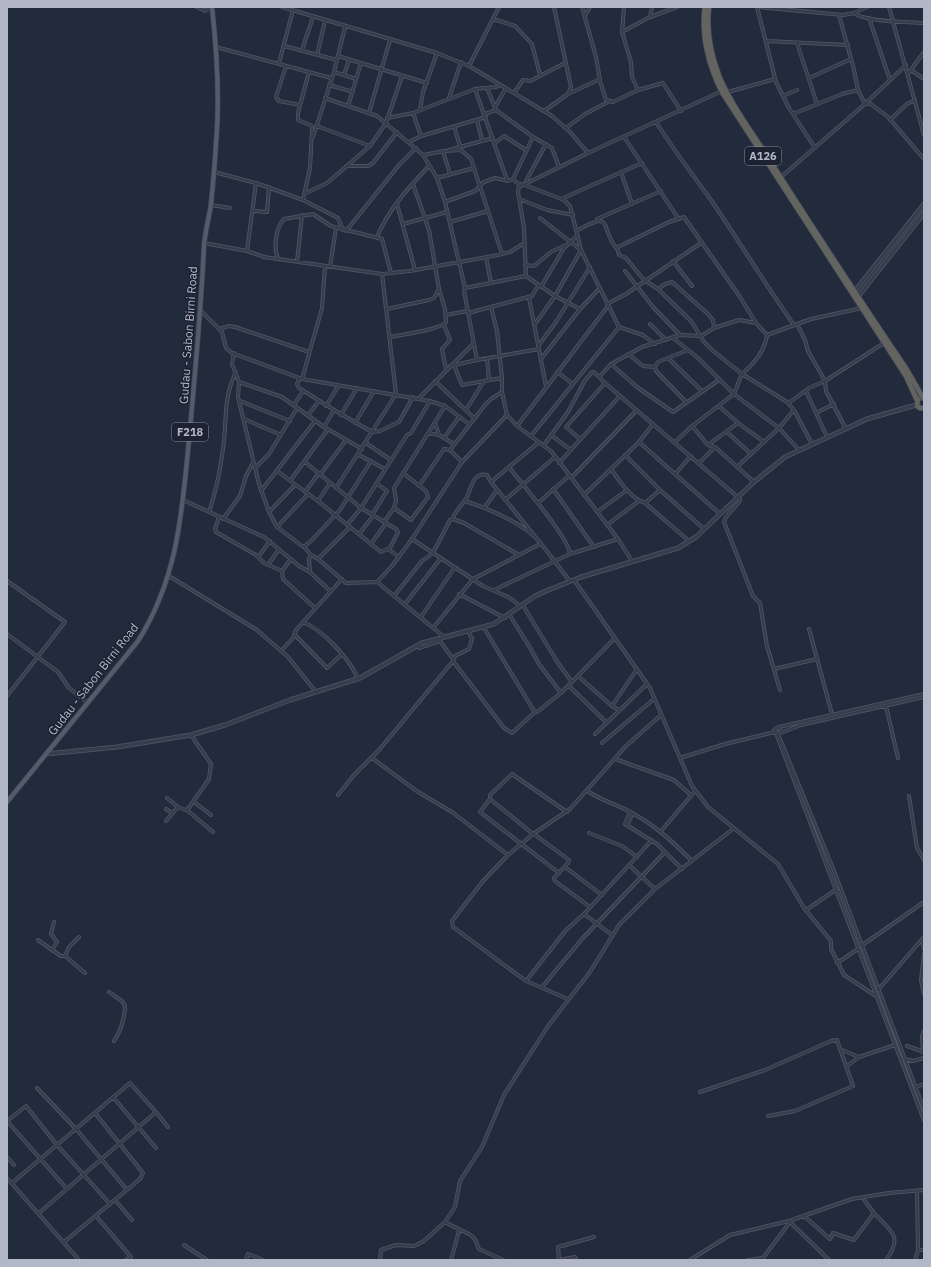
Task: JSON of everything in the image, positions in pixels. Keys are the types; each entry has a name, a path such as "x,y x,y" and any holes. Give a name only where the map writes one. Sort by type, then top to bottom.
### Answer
{"highway":[{"name":"A126","path":"705,7 704,27 706,44 713,71 722,91 854,292"},
{"name":"A126","path":"709,7 708,26 714,56 719,75 728,92 910,384 916,402 923,398 907,370 857,298"},
{"path":"916,402 923,408 924,414"}],"main road":[{"name":"Gudau - Sabon Birni Road","path":"7,802 88,704 144,632 154,616 169,576 178,541 201,311 204,243 214,172 218,111 216,47 211,7"}],"street":[{"path":"197,7 205,11 211,7"},
{"path":"282,7 345,27 437,53 461,62 544,111 566,128 588,153"},
{"path":"469,66 499,7"},
{"path":"554,7 571,87 568,94"},
{"path":"582,7 596,57 600,81 605,98 608,102"},
{"path":"585,16 590,7"},
{"path":"624,7 622,32 631,62 632,77 638,90"},
{"path":"650,18 652,7"},
{"path":"622,32 677,7"},
{"path":"815,148 793,114 775,79 758,7 781,8 839,15 854,14 869,18 924,23"},
{"path":"854,14 867,7"},
{"path":"889,7 894,20 924,135"},
{"path":"279,64 293,10"},
{"path":"839,15 848,45 858,90 865,104"},
{"path":"302,50 313,17"},
{"path":"869,18 890,80"},
{"path":"494,19 515,26 532,44 540,75"},
{"path":"317,55 326,20"},
{"path":"312,140 334,72 345,27"},
{"path":"369,113 390,40"},
{"path":"766,41 848,45"},
{"path":"797,43 817,104"},
{"path":"284,46 337,60"},
{"path":"216,47 331,78"},
{"path":"908,74 924,52"},
{"path":"420,110 437,53"},
{"path":"338,56 427,83"},
{"path":"809,78 851,59"},
{"path":"344,75 349,60"},
{"path":"449,98 461,62"},
{"path":"348,106 361,63"},
{"path":"514,93 523,80 530,81 565,63"},
{"path":"781,177 865,104 906,64"},
{"path":"286,66 276,97 280,101 300,106"},
{"path":"911,70 924,79"},
{"path":"303,200 310,168 312,126 298,120 309,72"},
{"path":"334,72 356,79"},
{"path":"304,194 327,183 370,146 386,123 402,76"},
{"path":"728,92 775,79"},
{"path":"544,111 568,94 598,80 600,81"},
{"path":"566,128 585,114 608,102 614,102 638,90 663,83 681,111"},
{"path":"329,85 353,92"},
{"path":"387,118 420,110 475,89 496,87 500,85"},
{"path":"487,88 496,108 533,137 552,148 559,167"},
{"path":"409,142 421,136 486,116 496,108 506,88"},
{"path":"475,89 486,116 508,181"},
{"path":"783,96 797,90"},
{"path":"793,114 858,90"},
{"path":"580,308 555,296 526,276 524,228 518,192 521,185 722,91"},
{"path":"325,98 377,116 423,155 437,178 445,202 466,288 464,291 467,312 477,360"},
{"path":"890,120 907,104 915,100"},
{"path":"865,104 871,104 890,120 924,159"},
{"path":"413,112 421,136"},
{"path":"477,120 482,140"},
{"path":"656,122 677,155 711,200 771,293 796,324 805,340 808,351 825,381 826,391 846,428"},
{"path":"317,126 370,146"},
{"path":"454,126 460,146"},
{"path":"346,166 363,166 373,163 397,132"},
{"path":"495,143 504,136 526,150"},
{"path":"445,202 475,191 484,182 495,178 508,181 513,179 533,137"},
{"path":"624,137 678,218"},
{"path":"423,155 493,138"},
{"path":"526,182 546,144"},
{"path":"344,230 416,148"},
{"path":"443,151 461,150 471,159 502,254"},
{"path":"443,151 450,174"},
{"path":"561,199 642,163"},
{"path":"377,236 386,218 412,184 429,166"},
{"path":"437,178 474,168"},
{"path":"214,172 269,187 303,200 338,218 344,230"},
{"path":"621,172 632,204"},
{"path":"513,179 521,185 561,199 570,206 581,250 591,267 599,289 619,327 643,335 655,344"},
{"path":"247,251 254,211 256,183"},
{"path":"412,184 429,230 439,289 446,315 444,325 450,340 442,349 446,370"},
{"path":"254,211 267,212 269,187"},
{"path":"576,231 596,220 661,191"},
{"path":"519,199 547,210 573,215"},
{"path":"397,204 415,270"},
{"path":"854,292 924,204"},
{"path":"210,205 230,208"},
{"path":"450,222 488,211"},
{"path":"403,224 447,212"},
{"path":"857,298 924,213"},
{"path":"278,258 276,254 277,235 280,225 284,219 313,214 336,228 377,236 382,239 391,273"},
{"path":"297,262 302,215"},
{"path":"617,248 678,218 684,217 689,222 701,243 740,297 756,323 767,335"},
{"path":"540,218 568,243 581,250"},
{"path":"596,220 599,220 606,226 619,255 632,263 644,280 658,289 691,321 704,342 718,356 742,374 787,402 794,410 812,444"},
{"path":"330,267 336,228"},
{"path":"525,265 534,266 551,252 568,243 577,236"},
{"path":"204,243 247,251 264,257 382,274 415,270 435,265 502,254 510,252 524,244"},
{"path":"446,315 467,312 529,298 534,295 568,243"},
{"path":"517,426 607,305 626,294 644,280 701,243"},
{"path":"534,324 555,296 581,250"},
{"path":"486,257 491,283"},
{"path":"674,261 692,286"},
{"path":"325,266 322,308 301,378 297,386 326,406 372,432 380,431 399,422 412,397"},
{"path":"450,366 539,348 591,267"},
{"path":"625,271 638,285 653,307 680,335"},
{"path":"336,488 396,394 382,274"},
{"path":"466,288 526,276"},
{"path":"658,289 672,282 708,314 713,320 714,328"},
{"path":"387,310 434,298 439,289"},
{"path":"541,359 580,308 599,289"},
{"path":"529,298 546,386"},
{"path":"491,307 497,331 502,392 507,415 517,426 551,451 618,539 633,563"},
{"path":"767,335 796,324 862,308"},
{"path":"201,311 219,328 222,332 226,348 234,353 301,378 430,401 445,406 469,424"},
{"path":"599,377 612,364 628,354 680,335 701,336 714,328 739,320 756,323"},
{"path":"650,324 666,340"},
{"path":"390,337 412,334 444,325"},
{"path":"219,328 229,326 235,327 309,352"},
{"path":"531,436 619,327"},
{"path":"675,442 692,426 720,407 734,394 742,374 761,352 766,342 767,335"},
{"path":"673,338 688,350 734,394 779,428 799,450"},
{"path":"787,402 790,402 812,386 825,381 884,343"},
{"path":"418,398 474,344"},
{"path":"686,402 656,372 655,367 658,362 688,350"},
{"path":"234,353 232,360 239,382 238,396 244,419 244,428 261,491 269,512 277,527 303,546 311,555 348,584 377,582 443,636"},
{"path":"628,354 643,366 655,367"},
{"path":"487,358 489,380"},
{"path":"668,358 702,391"},
{"path":"612,364 637,387 668,409 676,411 686,402 719,380"},
{"path":"454,365 462,385 502,378"},
{"path":"557,372 573,384"},
{"path":"544,445 571,407 584,382 592,372 737,497 740,501 726,517 724,522 753,596 760,603 767,646 780,690"},
{"path":"209,512 216,490 223,448 228,388 236,373"},
{"path":"435,381 474,418"},
{"path":"466,410 484,381"},
{"path":"239,382 282,397 324,427 362,449"},
{"path":"580,439 566,427 604,383"},
{"path":"326,406 339,385"},
{"path":"342,415 357,388"},
{"path":"294,405 304,391"},
{"path":"355,423 374,391"},
{"path":"806,391 827,437"},
{"path":"450,450 469,424 491,399 502,392"},
{"path":"559,463 620,397"},
{"path":"240,401 290,421"},
{"path":"308,415 319,401"},
{"path":"318,559 348,526 407,435 411,433 430,401"},
{"path":"46,754 117,747 190,735 225,725 316,692 358,679 418,645 443,636 484,628 505,618 535,596 570,581 678,548 689,542 737,497 780,460 874,416 916,402"},
{"path":"816,413 834,404"},
{"path":"371,544 394,508 397,499 394,488 445,406"},
{"path":"720,407 738,423 764,442"},
{"path":"255,468 269,454 282,435 297,408"},
{"path":"324,427 334,410"},
{"path":"737,467 779,428 794,410"},
{"path":"538,503 553,489 571,476 636,411"},
{"path":"377,582 412,539 462,462 507,415"},
{"path":"444,438 459,417"},
{"path":"244,419 282,435"},
{"path":"261,491 315,421"},
{"path":"435,422 436,432 439,435"},
{"path":"708,445 738,423"},
{"path":"584,495 639,442 653,424"},
{"path":"692,426 708,445 715,447 754,482"},
{"path":"290,481 328,429"},
{"path":"727,432 751,454"},
{"path":"428,433 439,435 454,444"},
{"path":"551,436 571,450"},
{"path":"304,492 346,440"},
{"path":"491,482 539,442"},
{"path":"639,442 676,473 720,514"},
{"path":"366,443 391,460"},
{"path":"699,463 715,447"},
{"path":"419,486 444,449 450,450 462,462"},
{"path":"359,454 385,469"},
{"path":"625,455 660,490 704,529"},
{"path":"676,473 691,456"},
{"path":"505,500 555,457"},
{"path":"303,546 335,516 349,497 371,461"},
{"path":"223,519 240,496 246,476 254,462"},
{"path":"277,471 318,501 381,552 388,550 395,540 398,532 360,508 349,497 305,462"},
{"path":"509,467 538,503 570,548 570,554"},
{"path":"611,469 627,490 639,501 645,503 689,542"},
{"path":"394,508 411,520 428,497 427,493 403,473"},
{"path":"394,596 422,561 434,553 450,520 453,519 454,515 469,494 470,486 479,476 487,475 497,490 570,581"},
{"path":"318,501 330,483"},
{"path":"359,534 373,515 387,491 376,483"},
{"path":"269,512 295,485"},
{"path":"553,489 594,547"},
{"path":"485,507 497,490"},
{"path":"597,512 627,490"},
{"path":"645,503 660,490"},
{"path":"277,527 308,494"},
{"path":"182,500 264,537 310,572 330,591"},
{"path":"465,500 485,507 517,525 537,539"},
{"path":"607,525 639,501"},
{"path":"219,517 215,529 216,532 258,557 262,562 282,571"},
{"path":"453,519 464,523 519,555"},
{"path":"412,539 473,578 521,605 572,682"},
{"path":"494,590 570,554 618,539"},
{"path":"258,557 270,541"},
{"path":"433,628 473,578 540,544"},
{"path":"268,565 279,549"},
{"path":"388,550 399,556"},
{"path":"310,572 309,559 311,555"},
{"path":"405,604 441,558"},
{"path":"291,559 282,571 283,579 315,608"},
{"path":"421,617 455,567"},
{"path":"169,576 250,625 281,651 316,692"},
{"path":"281,651 295,634 296,630 342,579"},
{"path":"574,580 647,684 695,791 708,807 733,830 778,864 806,910 831,941 831,949 840,970 850,981 876,996"},
{"path":"7,581 65,622 7,696"},
{"path":"459,594 505,618"},
{"path":"509,614 539,664 561,693"},
{"path":"303,622 313,626 342,654 352,666 358,679"},
{"path":"484,628 535,712"},
{"path":"809,629 832,714"},
{"path":"338,795 354,775 372,758 454,660 455,656 469,649 472,639 468,630"},
{"path":"7,634 30,653 37,656 58,672 69,688 88,704"},
{"path":"295,634 327,668 342,654"},
{"path":"418,645 420,648 440,641 504,728 512,732 569,686 615,638"},
{"path":"774,669 817,659"},
{"path":"612,706 637,669"},
{"path":"578,676 612,706 619,710"},
{"path":"594,734 647,684"},
{"path":"569,686 606,722"},
{"path":"924,694 779,727 777,732 924,1110"},
{"path":"680,758 770,733 924,697"},
{"path":"602,743 654,699"},
{"path":"886,706 898,758"},
{"path":"568,999 526,981 451,925 483,881 508,855 534,834 567,812 625,747 661,715"},
{"path":"781,738 786,730"},
{"path":"777,732 781,738 838,889 858,949 924,1120"},
{"path":"187,810 209,779 211,764 190,735"},
{"path":"372,758 418,792 452,812 508,855"},
{"path":"615,759 674,780 691,795"},
{"path":"559,872 481,813 490,799 490,795 512,774 567,812"},
{"path":"587,791 599,799 631,813 661,831 692,861"},
{"path":"661,831 695,791"},
{"path":"909,796 917,848 924,860"},
{"path":"167,798 178,807 187,810 214,832"},
{"path":"490,799 568,859 569,862 554,878 555,881 590,907"},
{"path":"194,802 211,816"},
{"path":"166,821 178,807"},
{"path":"166,809 172,814"},
{"path":"631,813 627,825 652,840 682,869"},
{"path":"380,1260 381,1250 384,1248 396,1245 411,1246 424,1241 445,1222 455,1207 460,1181 482,1147 504,1095 548,1026 590,972 624,918 656,889 733,830"},
{"path":"589,833 622,846 637,857"},
{"path":"526,981 566,930 584,914 652,840"},
{"path":"542,987 597,924 665,852"},
{"path":"629,865 656,889"},
{"path":"565,867 602,895"},
{"path":"806,910 838,889"},
{"path":"861,946 924,902"},
{"path":"584,914 612,936"},
{"path":"52,950 57,942 51,934 54,922"},
{"path":"65,956 69,947 79,937"},
{"path":"878,990 923,938"},
{"path":"923,938 924,949"},
{"path":"38,940 61,956 65,956 85,973"},
{"path":"837,963 858,949"},
{"path":"924,954 921,980 924,994"},
{"path":"109,992 124,1003 126,1010 121,1031 114,1041"},
{"path":"908,1046 923,1052 924,1042 922,1036 924,1031"},
{"path":"700,1092 765,1070 832,1040 837,1040 854,1084 851,1088 795,1111 768,1116"},
{"path":"847,1066 859,1056 895,1045"},
{"path":"841,1050 859,1056"},
{"path":"904,1059 913,1061 924,1058"},
{"path":"12,1183 41,1160 130,1083 168,1127"},
{"path":"915,1088 924,1084"},
{"path":"38,1088 76,1129 127,1190"},
{"path":"113,1097 156,1148"},
{"path":"67,1189 7,1121 26,1106 110,1204"},
{"path":"39,1213 156,1112"},
{"path":"64,1242 140,1179 143,1173 95,1113"},
{"path":"7,1157 14,1165"},
{"path":"7,1178 79,1260"},
{"path":"690,1260 730,1235 790,1221 862,1197 924,1190"},
{"path":"915,1260 918,1250 917,1191"},
{"path":"862,1197 874,1213 887,1224 894,1234 894,1245 886,1260"},
{"path":"115,1200 132,1220"},
{"path":"804,1216 830,1239 833,1233 854,1240 874,1213"},
{"path":"96,1216 132,1257 126,1260"},
{"path":"747,1260 763,1258 790,1221"},
{"path":"790,1221 829,1260"},
{"path":"445,1222 459,1231 473,1236 479,1248 503,1260"},
{"path":"451,1260 459,1231"},
{"path":"577,1260 576,1258 559,1260 557,1248 594,1237"},
{"path":"184,1245 207,1260"},
{"path":"918,1250 924,1250"},
{"path":"246,1260 248,1254 263,1260"}]}
